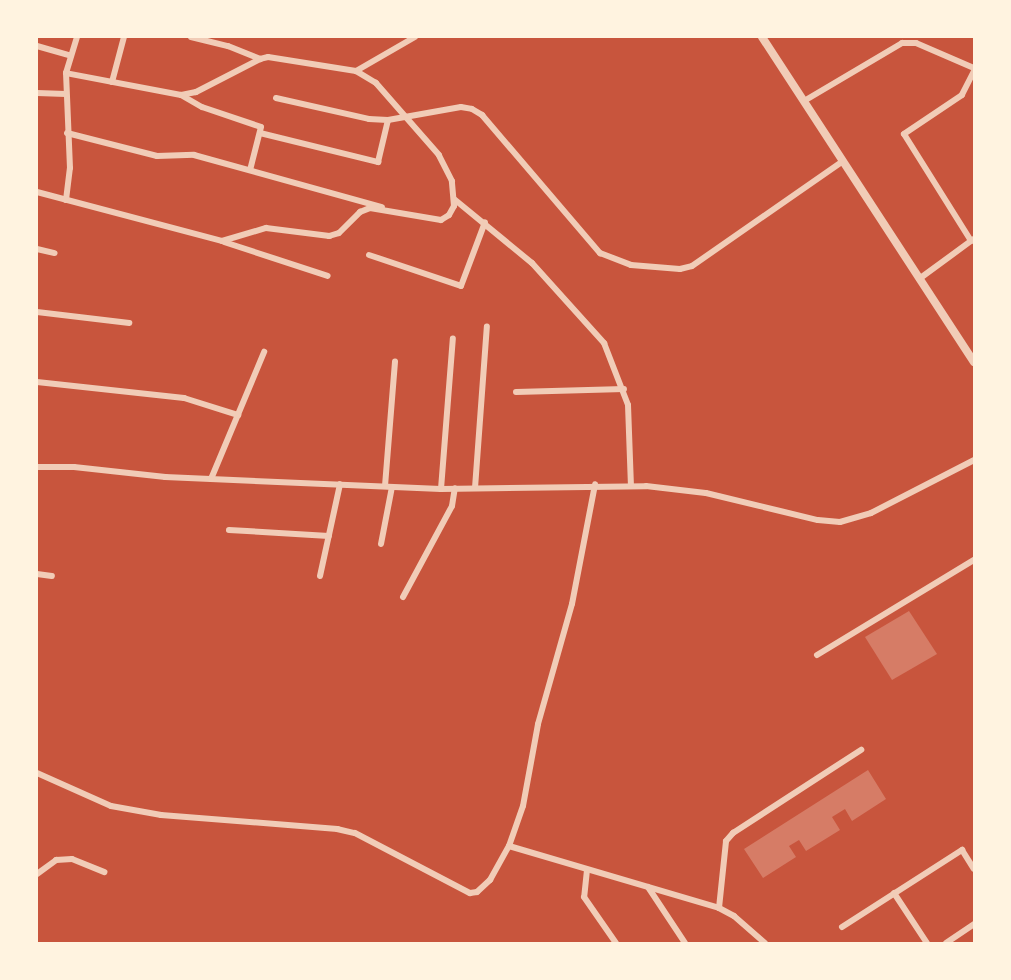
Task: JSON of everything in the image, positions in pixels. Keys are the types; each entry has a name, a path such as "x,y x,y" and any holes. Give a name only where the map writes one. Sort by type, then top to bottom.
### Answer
{"street":[{"path":"66,200 70,187 66,73 77,37"},
{"path":"112,82 124,37"},
{"path":"191,37 228,46 260,59"},
{"path":"356,71 415,37"},
{"path":"762,37 974,362"},
{"path":"908,37 974,70 962,95 904,134 973,240 919,279"},
{"path":"804,101 888,49 902,43 916,43"},
{"path":"37,46 71,55"},
{"path":"67,133 158,156 194,155 390,209 441,220 449,215 454,199 452,181 439,155 376,83 356,71 277,57 260,59 196,92 181,95"},
{"path":"66,73 181,95 202,107 261,127 250,170"},
{"path":"37,93 66,94"},
{"path":"275,98 357,118 388,120 404,115 461,107 472,108 482,116 600,253 631,265 680,269 692,266 843,161"},
{"path":"260,133 378,162 388,120"},
{"path":"37,192 222,241 328,276"},
{"path":"454,199 532,263 604,343 628,405 631,485"},
{"path":"222,241 266,228 329,236 339,233 360,212 370,208 390,209"},
{"path":"369,255 461,286 485,222"},
{"path":"37,249 55,253"},
{"path":"37,312 129,323"},
{"path":"475,488 487,326"},
{"path":"441,489 453,338"},
{"path":"211,479 264,352"},
{"path":"382,544 395,362"},
{"path":"37,382 138,390 184,398 238,415"},
{"path":"516,392 624,389"},
{"path":"37,467 211,479 441,489 631,485 706,493 818,520 840,522 871,513 974,460"},
{"path":"320,576 340,484"},
{"path":"37,773 111,806 161,815 337,829 355,833 470,893 477,892 490,880 509,846 526,797 538,723 572,604 594,484"},
{"path":"403,597 452,506 456,488"},
{"path":"229,530 329,536"},
{"path":"817,655 974,560"},
{"path":"37,574 52,576"},
{"path":"719,908 726,841 733,833 861,750"},
{"path":"509,846 719,908 734,916 765,943"},
{"path":"842,927 962,850 974,869"},
{"path":"37,874 56,860 72,859 104,872"},
{"path":"587,870 584,897 616,943"},
{"path":"648,887 685,943"},
{"path":"894,893 927,943"},
{"path":"946,943 974,925"}],"building":[{"path":"909,611 937,654 892,680 865,637"},
{"path":"868,770 886,799 852,821 845,809 832,817 840,830 806,851 799,840 789,846 796,857 763,878 744,849"}]}
